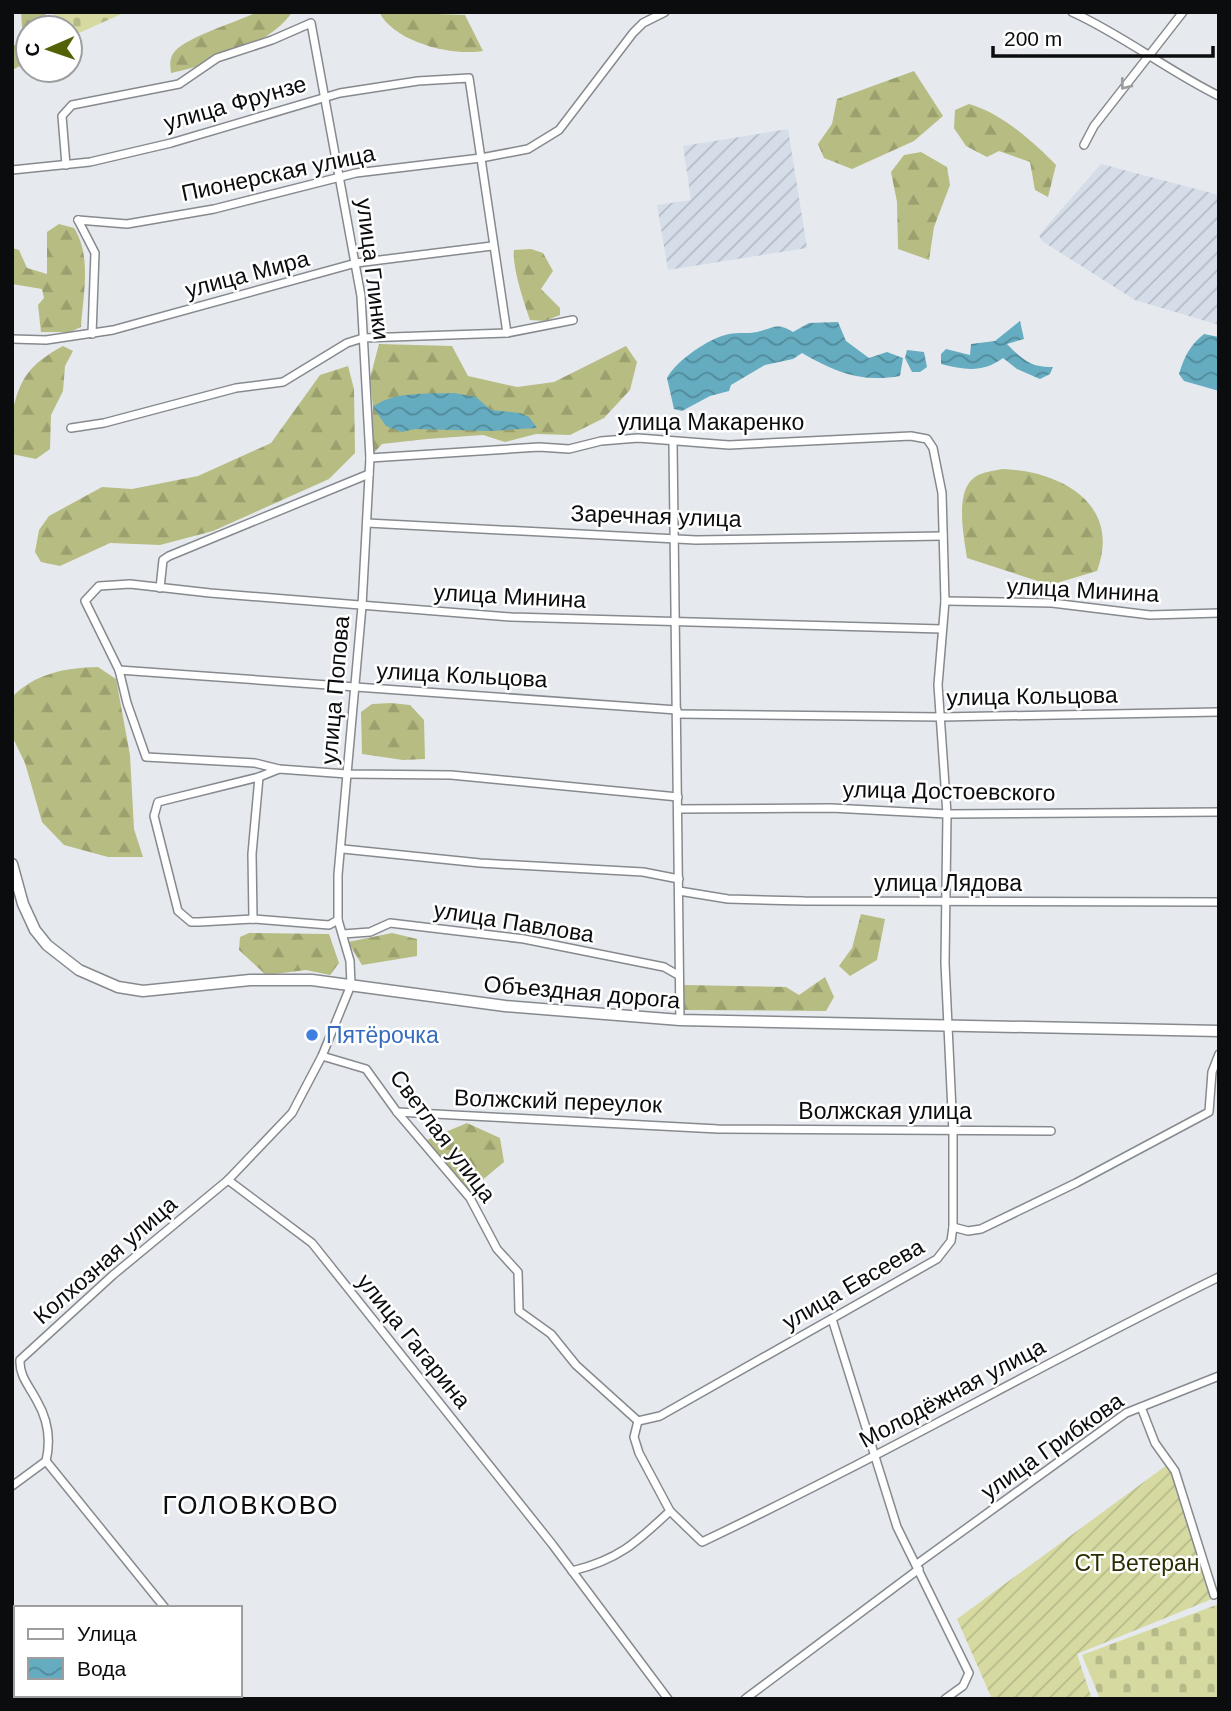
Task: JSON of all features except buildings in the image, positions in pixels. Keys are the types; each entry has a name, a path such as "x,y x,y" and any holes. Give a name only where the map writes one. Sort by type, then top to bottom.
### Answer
{"main road":[{"name":"Объездная дорога","path":"12,864 23,904 35,930 47,945 79,970 118,987 165,991 275,979 351,985 505,1006 680,1020 1219,1031"}],"street":[{"name":"Пионерская улица","path":"92,334 95,253 78,220 127,223 214,209 341,176 481,158 528,149 559,130 633,33 643,23 664,12"},
{"path":"1072,12 1099,24 1147,57 1219,96"},
{"path":"1084,145 1094,126 1182,12"},
{"name":"улица Глинки","path":"66,165 62,116 72,105 178,84 217,58 272,40 311,23 356,263 366,397"},
{"name":"улица Фрунзе","path":"12,170 90,162 171,143 326,97 418,81 469,78 481,158"},
{"path":"481,158 507,333"},
{"name":"улица Мира","path":"12,339 46,340 92,334 356,263 492,246"},
{"path":"71,428 104,423 236,388 282,382 347,343 363,338 507,333 573,320"},
{"name":"улица Попова","path":"351,985 350,961 338,920 338,875 343,849 367,523 370,458 366,397"},
{"name":"улица Макаренко","path":"370,458 539,447 569,449 600,441 638,438 673,443 777,444 911,436 927,439 938,467 943,536"},
{"path":"673,443 680,1020"},
{"path":"160,588 163,560 169,556 369,474"},
{"name":"Заречная улица","path":"367,523 696,540 943,536"},
{"path":"943,536 945,601 938,685 947,814 946,903 953,1227 968,1231 989,1225 1209,1112 1212,1072 1219,1054"},
{"name":"улица Минина","path":"119,670 85,601 99,586 110,584 511,617 942,629"},
{"name":"улица Минина","path":"945,601 1052,603 1150,615 1219,613"},
{"path":"119,670 127,703 146,757 242,762 279,769 347,774 451,775 678,797"},
{"name":"улица Кольцова","path":"119,670 677,712 941,717 1219,712"},
{"path":"279,769 259,778 158,802 155,816 178,911 191,922 253,919 329,925 338,920"},
{"path":"253,919 252,854 259,778"},
{"name":"улица Достоевского","path":"678,809 831,808 947,814 1219,812"},
{"path":"343,849 443,860 643,872 679,879"},
{"name":"улица Лядова","path":"679,891 729,900 946,903 1219,902"},
{"name":"улица Павлова","path":"344,934 370,932 390,923 524,939 664,967 678,975"},
{"name":"Колхозная улица","path":"47,1461 49,1446 44,1414 24,1380 20,1360 113,1275 228,1180 292,1113 322,1056 351,985"},
{"name":"Светлая улица","path":"322,1056 366,1069 397,1112 470,1198 497,1249 518,1272 519,1311 551,1334 576,1365 638,1421"},
{"name":"Волжский переулок","path":"397,1112 718,1129"},
{"name":"Волжская улица","path":"718,1129 1051,1131"},
{"name":"улица Гагарина","path":"228,1180 312,1243 552,1544 668,1699"},
{"name":"улица Евсеева","path":"638,1421 660,1416 937,1259 948,1247 953,1227"},
{"name":"Молодёжная улица","path":"670,1511 702,1542 824,1484 1143,1313 1219,1277"},
{"path":"832,1319 897,1527 969,1673 963,1686 945,1699"},
{"name":"улица Грибкова","path":"745,1699 1112,1423 1141,1406 1219,1376"},
{"path":"1141,1406 1155,1443 1175,1471 1214,1595"},
{"path":"572,1571 603,1564 635,1543 670,1511 635,1444 638,1421"},
{"path":"12,1486 47,1461 163,1606"}],"shaded area":[{"path":"788,129 807,248 668,270 657,205 691,200 683,146"},
{"path":"1101,164 1219,195 1219,325 1135,300 1042,241 1039,235"}],"green space":[{"path":"21,12 46,14 21,14"},
{"path":"53,12 126,12 84,31 84,14"},
{"path":"257,12 292,12 282,24 254,44 202,65 171,73 172,56 182,45"},
{"path":"379,12 465,15 483,51 456,51 425,45 398,32"},
{"path":"14,45 12,70 12,46"},
{"path":"914,71 943,116 914,141 852,169 824,158 818,144 832,124 837,99"},
{"path":"969,104 993,114 1016,129 1056,165 1048,197 1035,190 1030,162 999,151 987,157 966,146 954,128 955,110"},
{"path":"921,152 947,167 950,185 934,227 929,260 898,249 897,202 891,172 904,155"},
{"path":"59,224 74,228 83,251 85,276 81,327 70,332 41,332 38,305 44,298 42,289 12,284 12,248 19,250 27,268 47,274 47,232"},
{"path":"531,249 543,253 553,271 541,289 560,308 560,315 545,321 530,320 517,275 514,250"},
{"path":"379,344 452,346 468,376 517,387 554,382 626,346 637,362 630,390 604,418 570,435 536,434 505,442 483,435 427,439 382,444 370,457 373,407 370,378"},
{"path":"63,346 73,351 65,366 63,391 51,415 50,449 36,459 12,454 11,424 18,391 34,366"},
{"path":"348,366 354,389 355,453 329,479 213,531 160,545 110,543 60,566 41,562 35,552 39,530 49,516 102,487 132,489 198,476 271,443 320,375"},
{"path":"1002,469 1045,476 1065,484 1081,496 1093,510 1101,527 1103,547 1097,571 1050,585 967,558 962,515 964,493 975,477"},
{"path":"98,667 116,679 130,755 134,829 143,857 108,857 64,845 42,822 25,763 12,736 12,697 21,689 52,673"},
{"path":"372,704 410,705 424,720 425,759 403,760 362,754 361,712"},
{"path":"861,914 885,919 877,960 850,976 839,966 852,948"},
{"path":"249,933 329,934 339,963 330,975 306,970 266,975 239,950 240,937"},
{"path":"392,933 417,939 417,956 362,965 348,942"},
{"path":"825,977 834,997 826,1011 684,1010 684,985 786,987 799,995"},
{"path":"467,1123 500,1138 504,1162 468,1192 427,1140"},
{"name":"СТ Ветеран","path":"1171,1462 1217,1597 1077,1654 1092,1699 992,1699 957,1619"},
{"path":"1219,1604 1219,1699 1100,1699 1082,1655"}],"water":[{"path":"1020,321 1024,339 1007,344 1027,362 1053,367 1050,374 1040,379 1017,369 1003,358 988,366 973,369 941,364 941,354 946,349 970,355 971,344 995,341"},
{"path":"838,322 846,341 869,358 887,352 903,358 900,376 861,377 826,366 802,353 793,359 765,365 731,385 729,391 710,396 682,411 674,409 667,378 686,357 712,340 729,334 754,333 775,327 783,327 793,332 809,323"},
{"path":"1204,334 1219,337 1219,391 1184,381 1179,374 1188,352"},
{"path":"907,350 924,352 927,367 920,372 912,372 905,358"},
{"path":"454,393 476,397 491,410 520,413 529,417 537,428 490,431 415,429 402,432 386,426 373,407 401,396"}],"place":[{"name":"Пятёрочка","path":"312,1035"}],"district":[{"name":"ГОЛОВКОВО","path":"251,1505"}]}
